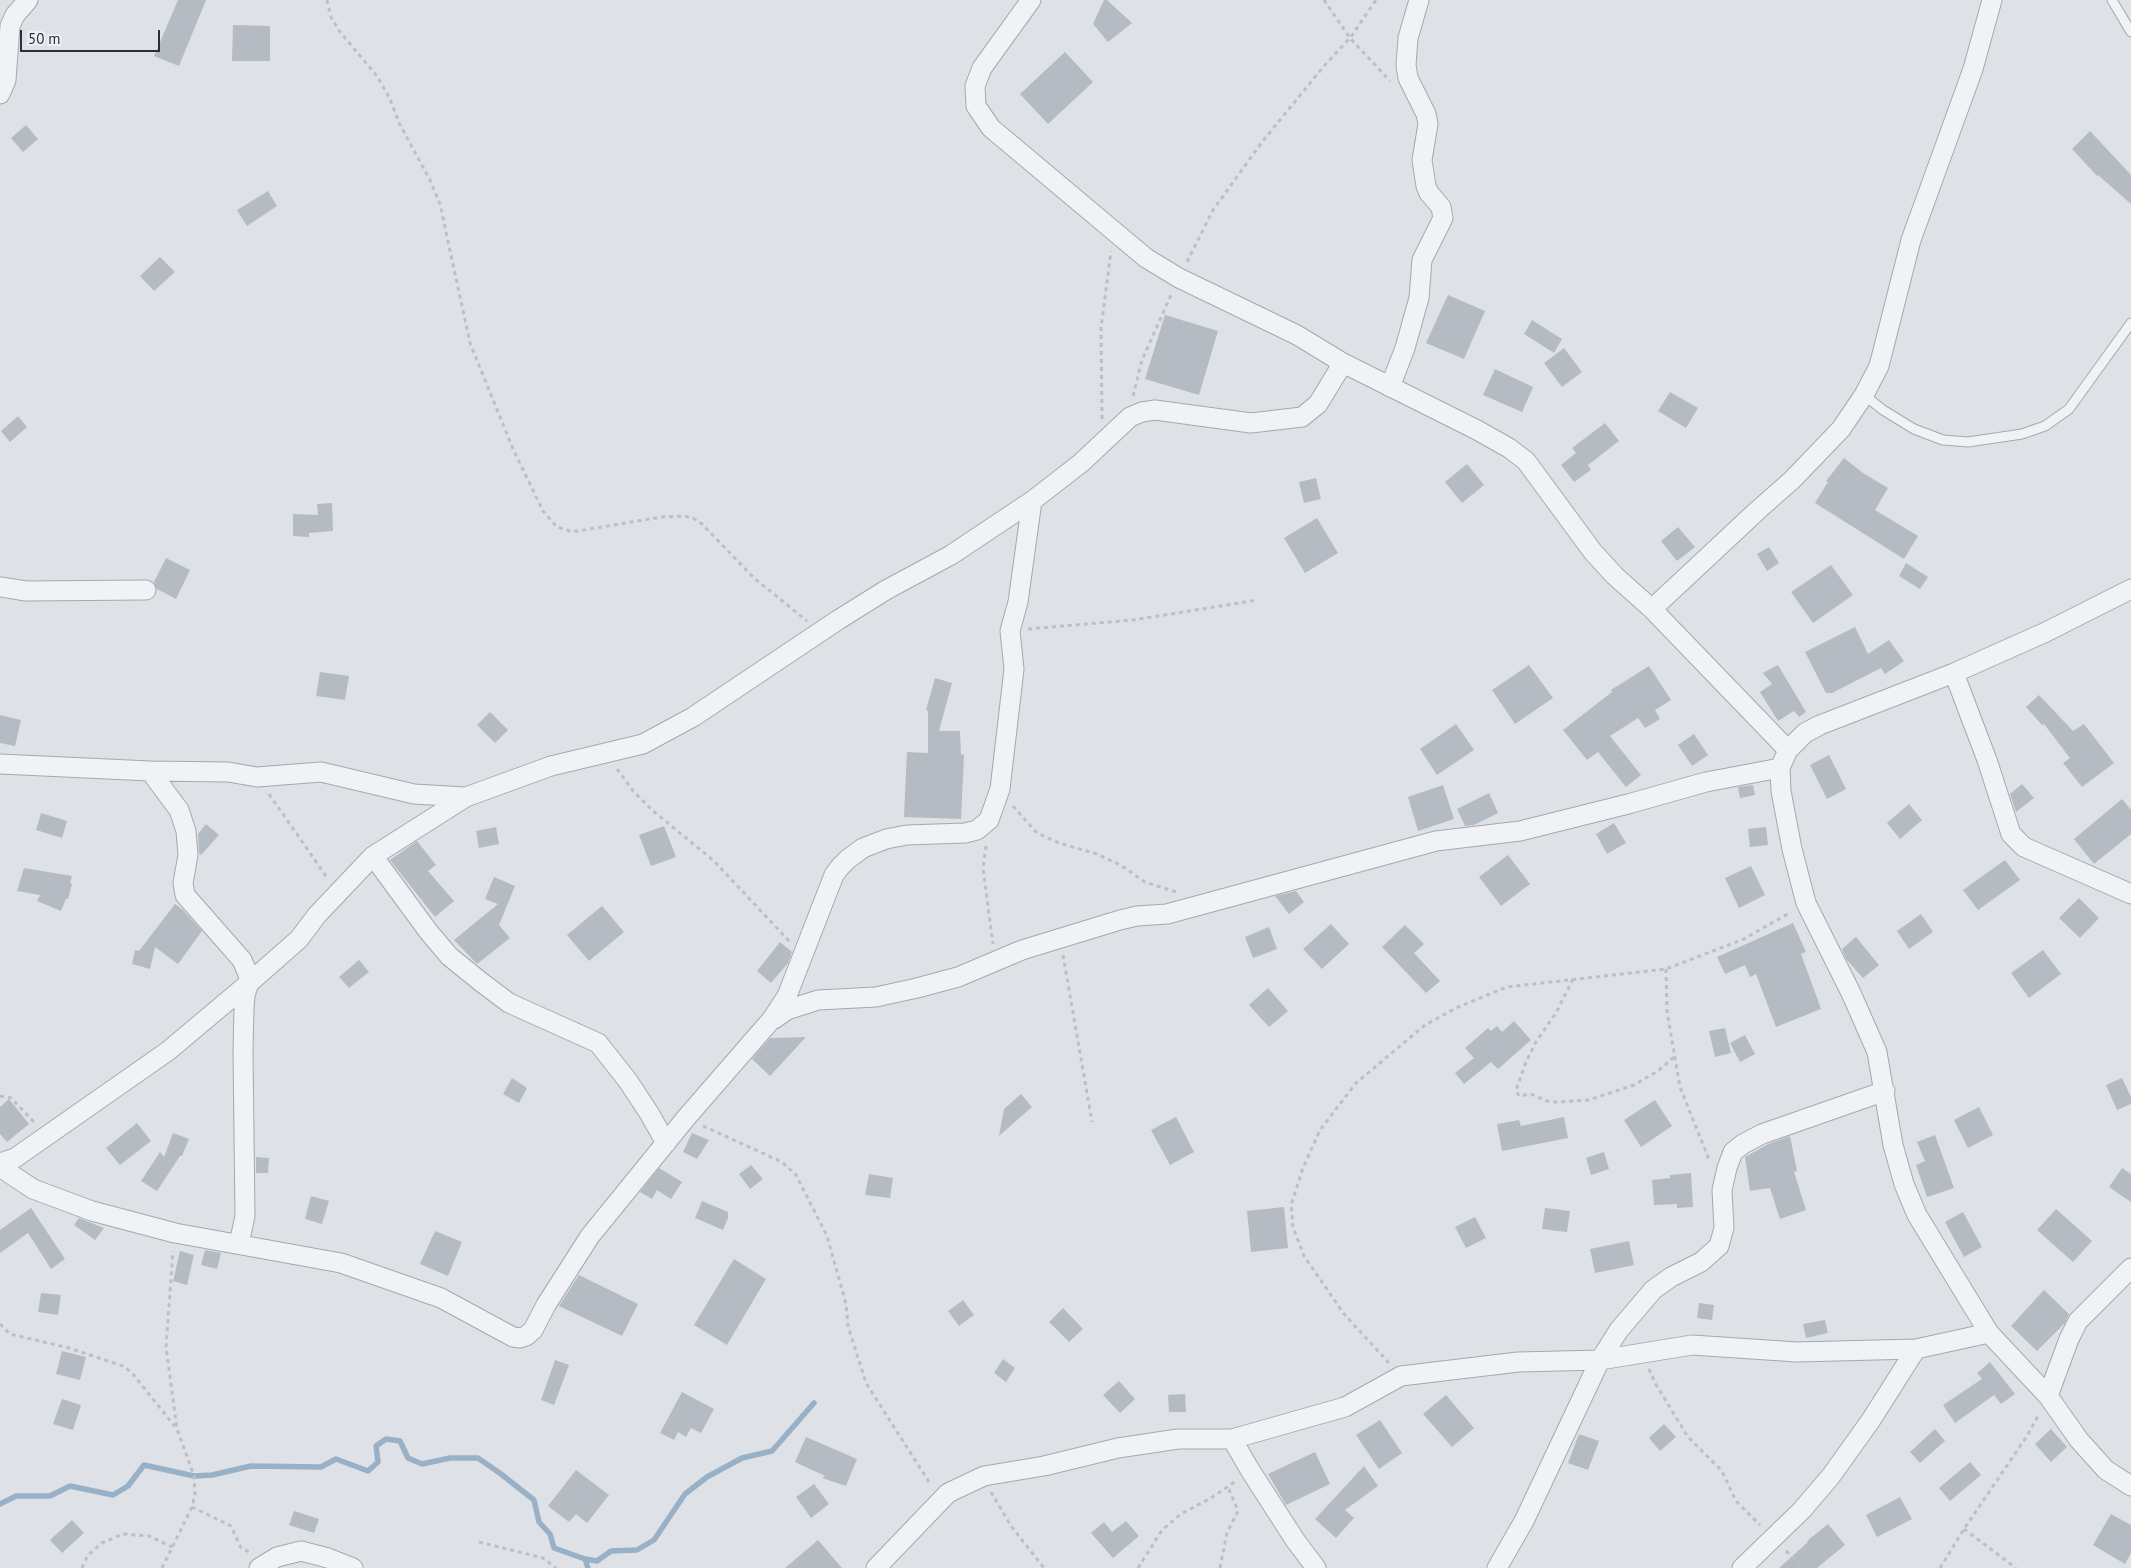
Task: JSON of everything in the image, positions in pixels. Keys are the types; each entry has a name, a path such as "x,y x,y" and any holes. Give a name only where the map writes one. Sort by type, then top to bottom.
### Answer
{"street":[{"path":"0,94 6,80 10,26 15,15 28,0"},
{"path":"1031,0 982,68 975,86 976,106 991,128 1146,258 1179,278 1296,335 1343,364 1476,430 1509,448 1526,461 1592,552 1615,576 1652,608 1788,750"},
{"path":"1390,386 1405,348 1419,298 1422,260 1443,218 1441,207 1433,199 1426,186 1422,160 1428,124 1426,114 1408,78 1406,65 1406,49 1419,0"},
{"path":"1652,608 1792,480 1841,429 1864,395 1879,366 1911,240 1974,69 1992,0"},
{"path":"0,1163 15,1158 168,1051 250,983 299,939 316,915 339,894 373,856 466,797 551,766 608,754 643,744 693,717 886,590 950,555 1032,501 1081,463 1130,417 1142,412 1155,410 1251,422 1302,417 1318,404 1343,364"},
{"path":"0,1167 33,1189 92,1211 175,1232 341,1263 441,1298 520,1338 526,1336 533,1330 546,1305 590,1236 686,1118 772,1019 787,996 834,875 848,859 863,848 886,839 907,835 965,833 977,830 989,820 1000,790 1014,669 1010,631 1018,602 1032,501"},
{"path":"0,587 26,591 146,590"},
{"path":"2131,589 2046,632 1954,673 1820,725 1805,733 1788,750 1780,768 1781,791 1786,820 1806,903 1852,993 1877,1052 1893,1145 1904,1184 1917,1215 1989,1333 2048,1396 2079,1440 2106,1470 2131,1486"},
{"path":"1954,673 1987,760 2011,834 2024,846 2131,894"},
{"path":"0,764 150,771 228,772 256,777 321,772 414,794 466,797"},
{"path":"772,1019 787,1010 818,1000 833,998 862,999 894,994 958,977 1022,950 1060,937 1137,916 1167,914 1436,841 1520,831 1706,782 1780,768"},
{"path":"150,771 179,810 186,831 188,855 183,883 185,895 242,960 250,983 245,995 243,1052 246,1216 239,1244"},
{"path":"373,856 428,932 450,956 481,982 509,1003 598,1043 628,1081 666,1143"},
{"path":"1497,1568 1524,1521 1568,1424 1600,1360 1619,1330 1653,1290 1670,1277 1702,1262 1719,1246 1724,1228 1722,1190 1727,1168 1734,1152 1743,1144 1762,1134 1885,1091"},
{"path":"2048,1396 2069,1339 2078,1321 2131,1268"},
{"path":"876,1568 948,1493 984,1476 1044,1466 1118,1448 1170,1440 1232,1439 1345,1407 1401,1376 1518,1362 1600,1360 1692,1345 1797,1352 1916,1349 1989,1333"},
{"path":"1742,1568 1802,1510 1831,1476 1871,1420 1916,1349"},
{"path":"1232,1439 1295,1540 1316,1568"},
{"path":"259,1568 277,1557 301,1551 328,1558 353,1568"}],"lane":[{"path":"2112,0 2131,32"},
{"path":"1864,395 1914,430 1943,440 1968,442 2022,434 2045,426 2069,409 2131,323"}],"path":[{"path":"328,0 331,17 340,32 377,76 390,99 399,123 430,180 440,204 470,342 513,449 543,511 552,523 562,529 578,531 647,518 684,516 693,518 702,524 754,578 821,632"},
{"path":"1324,0 1350,38 1391,82"},
{"path":"1130,417 1133,393 1142,360 1179,278 1218,202 1262,142 1324,66 1350,38 1376,0"},
{"path":"1100,444 1103,417 1101,328 1114,233"},
{"path":"1010,631 1133,620 1258,600"},
{"path":"608,754 634,792 714,860 803,956"},
{"path":"256,777 339,894"},
{"path":"1000,790 1037,833 1060,843 1098,854 1122,866 1145,882 1168,888 1204,903"},
{"path":"989,820 984,868 994,949 989,964"},
{"path":"1401,1376 1344,1314 1304,1256 1293,1227 1291,1205 1320,1130 1356,1083 1425,1025 1458,1007 1507,987 1666,969 1744,939 1806,903"},
{"path":"1060,937 1092,1122"},
{"path":"1666,969 1667,1011 1680,1087 1710,1163"},
{"path":"1573,979 1556,1013 1537,1040 1526,1062 1516,1090 1519,1096 1531,1094 1547,1101 1556,1102 1588,1100 1634,1085 1658,1071 1674,1058"},
{"path":"0,1096 11,1098 48,1135"},
{"path":"686,1118 782,1162 796,1175 827,1236 846,1304 848,1326 866,1384 930,1485 948,1493"},
{"path":"162,1568 192,1506 195,1494 194,1476 177,1429 166,1347 175,1232"},
{"path":"0,1324 10,1334 69,1348 123,1366 132,1373 177,1429"},
{"path":"1652,1352 1649,1368 1652,1376 1688,1437 1722,1471 1736,1501 1773,1539 1806,1568"},
{"path":"1940,1568 2027,1436 2048,1396"},
{"path":"1138,1568 1162,1530 1180,1514 1228,1487 1250,1470"},
{"path":"984,1476 995,1501 1011,1526 1044,1568"},
{"path":"1220,1568 1228,1533 1238,1511 1228,1487"},
{"path":"192,1506 231,1526 241,1548 245,1551 277,1557"},
{"path":"1964,1530 2016,1568"},
{"path":"82,1568 88,1555 102,1543 123,1534 149,1536 172,1548"},
{"path":"479,1542 537,1556 556,1568"}],"building":[{"path":"178,0 206,0 179,66 154,56"},
{"path":"1104,0 1107,0 1132,23 1108,42 1093,24"},
{"path":"233,25 270,26 270,61 232,61"},
{"path":"1065,52 1093,82 1048,124 1020,94"},
{"path":"26,125 38,139 23,152 11,138"},
{"path":"2090,131 2131,175 2131,204 2097,176 2072,149"},
{"path":"268,191 277,206 247,226 237,210"},
{"path":"160,257 175,272 154,291 140,276"},
{"path":"1448,295 1485,311 1464,359 1426,343"},
{"path":"1165,315 1218,331 1199,395 1145,379"},
{"path":"1532,320 1562,339 1554,353 1524,334"},
{"path":"1564,348 1582,372 1562,387 1544,363"},
{"path":"1495,369 1533,387 1522,412 1483,395"},
{"path":"1670,392 1698,408 1686,428 1658,411"},
{"path":"18,416 27,427 10,442 1,431"},
{"path":"1605,423 1619,441 1588,465 1591,470 1574,482 1561,465 1576,453 1572,448"},
{"path":"1844,458 1863,473 1888,488 1875,510 1918,536 1904,559 1815,503 1828,482 1826,481"},
{"path":"1467,464 1484,485 1462,503 1445,482"},
{"path":"1316,478 1321,499 1304,503 1299,482"},
{"path":"332,503 333,531 309,533 309,537 293,536 293,514 318,515 317,504"},
{"path":"1317,518 1338,553 1305,573 1284,538"},
{"path":"1678,527 1695,547 1677,561 1661,541"},
{"path":"1769,547 1779,563 1767,571 1757,554"},
{"path":"166,558 190,570 176,599 157,589 154,582"},
{"path":"1906,563 1928,577 1920,589 1899,576"},
{"path":"1831,565 1853,595 1813,623 1791,592"},
{"path":"1855,627 1868,654 1889,640 1904,661 1885,674 1881,668 1832,693 1826,693 1805,652"},
{"path":"1529,665 1553,698 1515,724 1492,690"},
{"path":"1778,665 1806,712 1799,717 1794,711 1778,721 1760,692 1772,684 1763,673"},
{"path":"1649,666 1671,700 1655,710 1660,719 1645,728 1638,718 1610,736 1641,775 1626,787 1598,752 1587,760 1563,730 1612,692 1611,690"},
{"path":"320,672 349,676 345,700 316,696"},
{"path":"935,678 952,683 939,731 960,731 961,754 964,755 961,819 904,817 907,752 928,753 928,711 926,710"},
{"path":"2039,695 2073,731 2084,724 2114,763 2082,787 2063,763 2070,758 2044,724 2042,725 2026,707"},
{"path":"490,712 508,730 495,743 477,725"},
{"path":"0,715 21,720 15,746 0,743"},
{"path":"1456,724 1474,750 1437,775 1420,749"},
{"path":"1694,734 1708,755 1692,766 1678,745"},
{"path":"1829,755 1846,789 1827,799 1810,765"},
{"path":"2022,784 2034,798 2016,812 2010,794"},
{"path":"1443,785 1454,819 1418,831 1408,797"},
{"path":"1753,785 1755,795 1740,798 1738,787"},
{"path":"1489,793 1498,813 1474,825 1465,826 1457,809"},
{"path":"2122,799 2131,810 2131,834 2094,864 2074,839"},
{"path":"1909,804 1922,820 1900,839 1887,823"},
{"path":"41,813 67,821 62,838 36,830"},
{"path":"1614,823 1626,843 1607,854 1596,834"},
{"path":"206,824 219,835 201,855 199,853 198,834"},
{"path":"664,826 676,857 651,866 639,835"},
{"path":"496,827 499,844 479,848 476,831"},
{"path":"1766,827 1768,845 1750,847 1748,829"},
{"path":"417,841 436,865 428,871 454,901 435,917 390,860"},
{"path":"1508,855 1530,884 1501,906 1479,877"},
{"path":"2005,860 2020,880 1978,910 1963,890"},
{"path":"1751,866 1765,895 1739,908 1725,878"},
{"path":"24,868 72,876 68,899 66,899 61,911 37,901 40,895 17,891"},
{"path":"494,877 515,886 499,925 510,938 477,964 454,940 498,904 485,899"},
{"path":"1296,891 1304,902 1289,914 1275,896"},
{"path":"2079,898 2099,918 2080,938 2059,918"},
{"path":"175,904 202,931 178,964 155,947 150,969 132,964 135,950 139,951"},
{"path":"602,906 624,932 589,961 567,935"},
{"path":"1921,914 1933,932 1909,949 1897,931"},
{"path":"1793,923 1806,952 1801,954 1821,1009 1776,1027 1756,974 1750,977 1745,965 1725,974 1717,957"},
{"path":"1331,924 1349,944 1322,969 1303,949"},
{"path":"1405,925 1424,944 1414,953 1440,981 1426,993 1382,947"},
{"path":"1269,927 1277,949 1253,958 1245,937"},
{"path":"1856,937 1879,965 1863,978 1846,959 1842,949"},
{"path":"780,942 792,952 788,963 771,983 757,971"},
{"path":"2043,950 2061,974 2029,998 2011,973"},
{"path":"359,960 369,972 349,988 339,977"},
{"path":"1268,988 1288,1011 1269,1027 1249,1005"},
{"path":"1514,1021 1531,1040 1498,1069 1491,1062 1464,1084 1455,1073 1474,1058 1465,1048 1488,1028 1491,1031 1497,1026 1502,1032"},
{"path":"1725,1028 1731,1053 1715,1057 1709,1031"},
{"path":"1745,1035 1755,1054 1740,1062 1730,1043"},
{"path":"806,1037 770,1076 752,1059 770,1038"},
{"path":"512,1078 527,1088 519,1103 503,1094"},
{"path":"2122,1078 2131,1097 2131,1104 2117,1110 2106,1085"},
{"path":"1021,1094 1032,1107 999,1136 1004,1109"},
{"path":"9,1099 29,1124 7,1142 0,1134 0,1107"},
{"path":"1655,1100 1672,1126 1641,1147 1624,1120"},
{"path":"1979,1107 1993,1135 1968,1148 1954,1120"},
{"path":"1176,1117 1194,1152 1170,1165 1151,1130"},
{"path":"1564,1117 1568,1138 1502,1151 1497,1124 1519,1120 1521,1126"},
{"path":"137,1123 151,1141 120,1165 106,1148"},
{"path":"173,1133 189,1139 182,1156 180,1156 157,1191 141,1181 160,1152 164,1157"},
{"path":"692,1133 709,1140 697,1159 683,1152"},
{"path":"1935,1135 1954,1188 1927,1197 1916,1165 1925,1161 1917,1142"},
{"path":"1790,1136 1797,1171 1794,1172 1806,1210 1780,1219 1770,1188 1750,1191 1745,1157 1768,1144"},
{"path":"1604,1152 1609,1169 1591,1175 1586,1158"},
{"path":"256,1157 269,1158 268,1173 256,1173"},
{"path":"751,1165 763,1179 750,1189 739,1174"},
{"path":"659,1168 682,1182 671,1199 657,1190 652,1199 640,1192"},
{"path":"2122,1168 2131,1174 2131,1202 2109,1187"},
{"path":"1691,1173 1693,1207 1677,1208 1677,1204 1654,1205 1652,1180 1670,1178 1670,1175"},
{"path":"869,1174 893,1178 890,1198 865,1195"},
{"path":"311,1196 329,1201 322,1224 305,1219"},
{"path":"702,1201 728,1212 728,1218 723,1230 695,1218"},
{"path":"1284,1207 1288,1248 1251,1252 1247,1211"},
{"path":"31,1208 65,1259 51,1269 28,1233 0,1253 0,1230"},
{"path":"1545,1208 1570,1211 1567,1232 1542,1229"},
{"path":"2056,1209 2092,1241 2073,1262 2037,1230"},
{"path":"1963,1212 1982,1247 1964,1257 1945,1222"},
{"path":"1475,1217 1486,1238 1466,1248 1455,1227"},
{"path":"79,1218 104,1228 95,1240 74,1225"},
{"path":"435,1231 462,1242 448,1276 420,1264"},
{"path":"1629,1241 1634,1265 1595,1273 1590,1249"},
{"path":"205,1250 221,1253 217,1269 201,1265"},
{"path":"180,1251 194,1255 187,1285 173,1281"},
{"path":"734,1259 766,1279 727,1345 694,1325"},
{"path":"579,1275 638,1304 622,1336 559,1306"},
{"path":"2044,1290 2069,1314 2065,1323 2037,1351 2011,1326"},
{"path":"41,1293 61,1295 58,1315 38,1312"},
{"path":"963,1300 974,1315 959,1326 948,1311"},
{"path":"1699,1303 1714,1305 1712,1320 1697,1318"},
{"path":"1063,1308 1083,1329 1069,1342 1049,1322"},
{"path":"1825,1320 1828,1333 1806,1338 1803,1324"},
{"path":"62,1351 86,1357 80,1380 56,1374"},
{"path":"1003,1359 1015,1368 1006,1382 994,1373"},
{"path":"555,1360 569,1365 554,1405 541,1400"},
{"path":"1990,1362 2015,1394 2001,1404 1994,1395 1955,1423 1943,1405 1982,1379 1977,1373"},
{"path":"1119,1381 1135,1399 1120,1413 1103,1395"},
{"path":"682,1392 714,1409 701,1433 691,1428 686,1437 678,1432 674,1440 660,1433"},
{"path":"1185,1394 1186,1412 1169,1412 1168,1395"},
{"path":"1446,1395 1474,1428 1452,1447 1423,1414"},
{"path":"62,1399 81,1405 73,1430 53,1424"},
{"path":"1380,1420 1402,1453 1379,1469 1356,1435"},
{"path":"1664,1424 1676,1437 1660,1451 1649,1438"},
{"path":"1935,1429 1945,1441 1920,1463 1910,1452"},
{"path":"2051,1429 2067,1447 2051,1462 2035,1444"},
{"path":"1579,1434 1599,1441 1588,1470 1568,1463"},
{"path":"806,1437 857,1459 846,1486 822,1478 825,1476 795,1462"},
{"path":"1315,1452 1330,1484 1286,1505 1268,1474"},
{"path":"1970,1462 1981,1475 1950,1501 1939,1488"},
{"path":"1364,1466 1378,1486 1345,1510 1354,1518 1336,1538 1315,1519"},
{"path":"576,1470 609,1495 587,1523 576,1514 569,1522 548,1506"},
{"path":"814,1484 829,1504 811,1518 796,1497"},
{"path":"1900,1497 1912,1519 1877,1537 1866,1515"},
{"path":"294,1511 319,1519 314,1533 289,1525"},
{"path":"2111,1514 2131,1525 2131,1553 2125,1564 2093,1545"},
{"path":"72,1520 84,1533 62,1553 50,1540"},
{"path":"1126,1521 1139,1536 1113,1558 1091,1533 1104,1522 1112,1532"},
{"path":"1828,1524 1845,1545 1817,1568 1779,1568 1807,1541"},
{"path":"818,1540 842,1568 785,1568"}],"waterway":[{"path":"0,1504 16,1496 50,1496 70,1486 113,1495 128,1486 144,1465 194,1476 212,1475 251,1466 321,1467 336,1459 368,1471 378,1462 376,1446 386,1439 400,1441 408,1458 422,1464 450,1458 478,1458 534,1500 539,1522 550,1534 554,1548 585,1559 597,1561 611,1551 637,1550 654,1540 685,1494 707,1477 742,1458 772,1451 814,1403"},
{"path":"585,1559 588,1568"}]}
